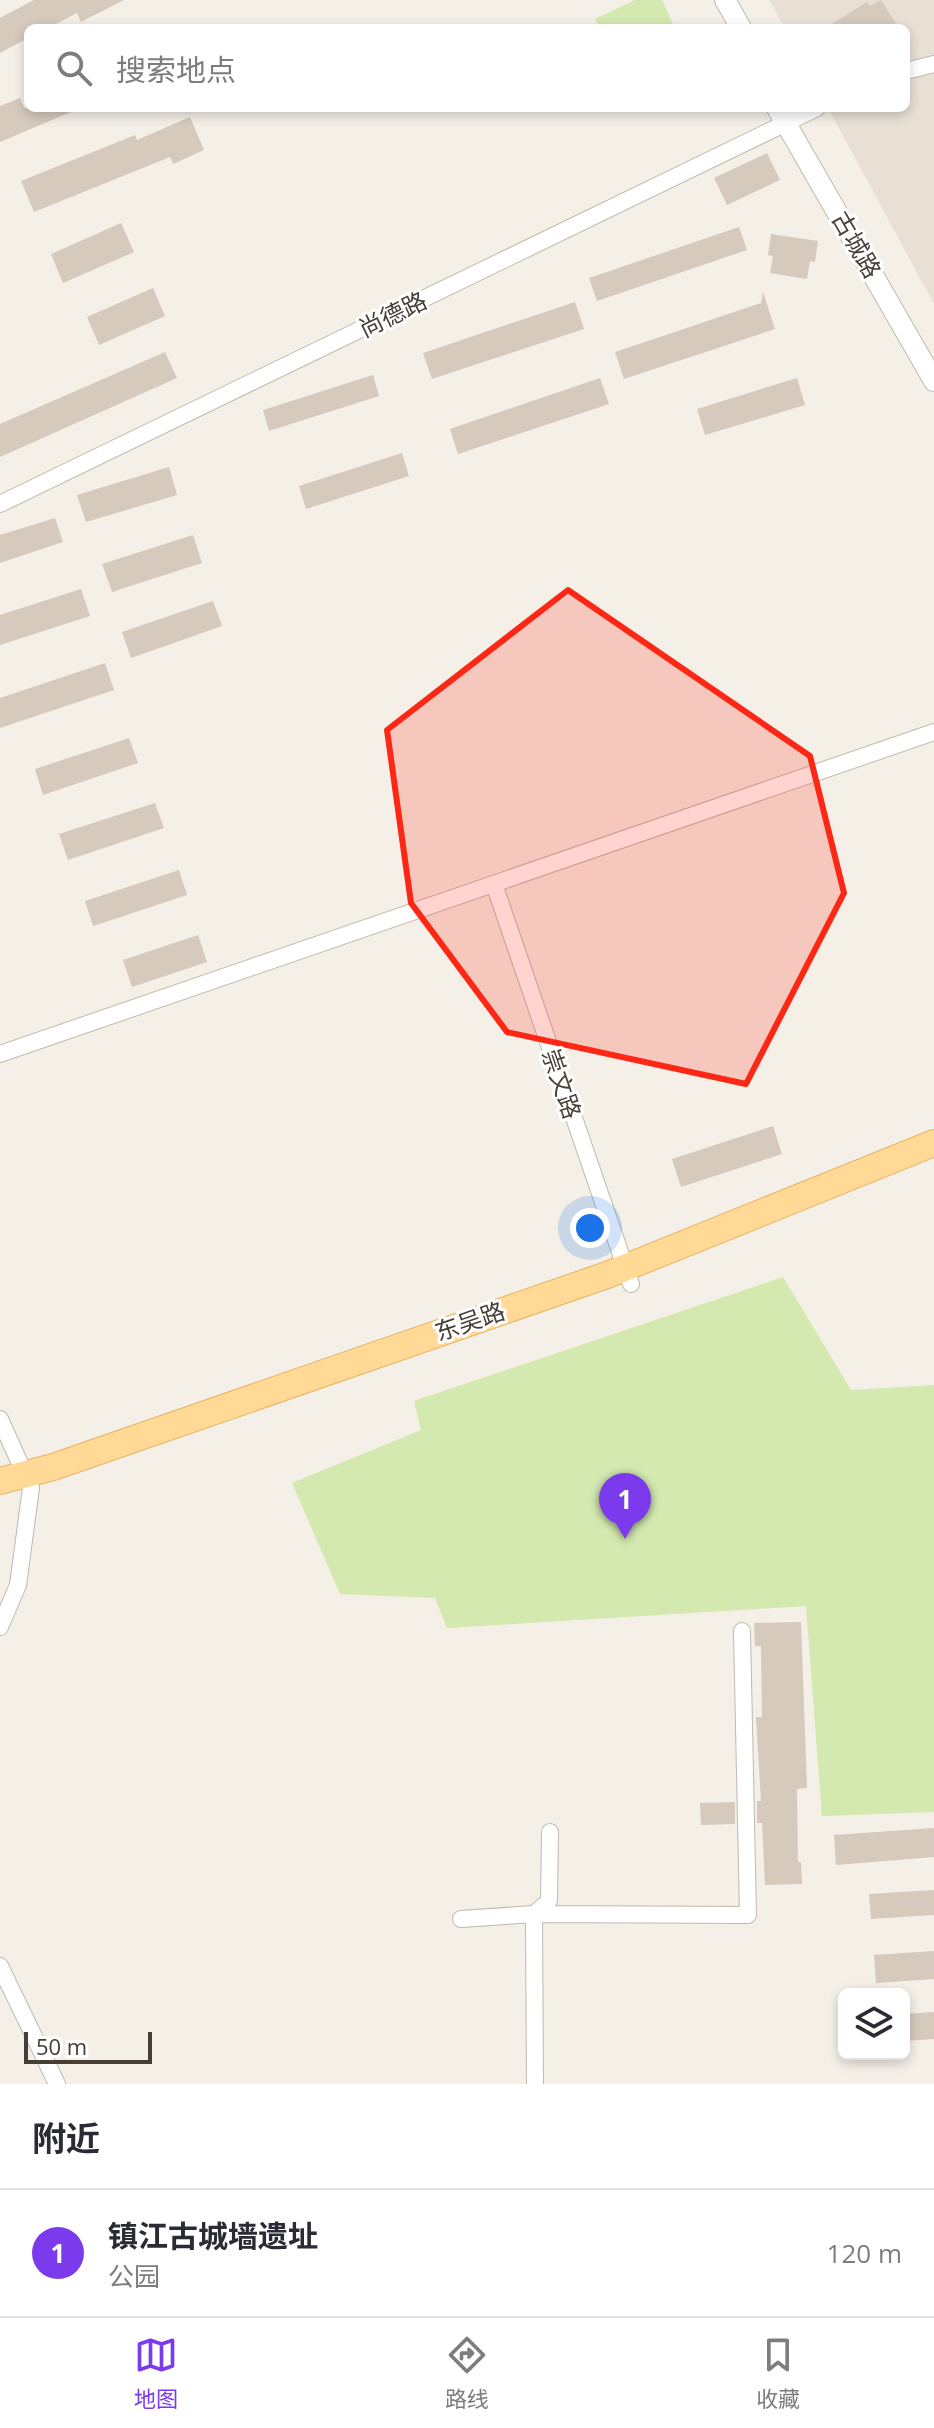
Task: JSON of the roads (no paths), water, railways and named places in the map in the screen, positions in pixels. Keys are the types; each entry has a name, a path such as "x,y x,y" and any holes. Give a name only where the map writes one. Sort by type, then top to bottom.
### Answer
{"main road":[{"name":"东吴路","path":"627,1276 934,1143"},
{"name":"东吴路","path":"0,1496 28,1481 627,1276 934,1159"},
{"name":"东吴路","path":"0,1481 28,1481"}],"street":[{"path":"725,0 739,24"},
{"path":"910,70 934,64"},
{"name":"古城路","path":"781,115 934,381"},
{"name":"尚德路","path":"0,504 400,312 781,115"},
{"path":"0,1054 934,732"},
{"name":"崇文路","path":"494,884 627,1276"},
{"path":"0,1419 28,1481 18,1585 0,1627"},
{"path":"461,1919 534,1914 748,1915 742,1631"},
{"path":"535,2084 534,1914 549,1901 550,1832"},
{"path":"0,1966 57,2084"}],"place":[{"name":"镇江古城墙遗址","path":"625,1539"}]}
